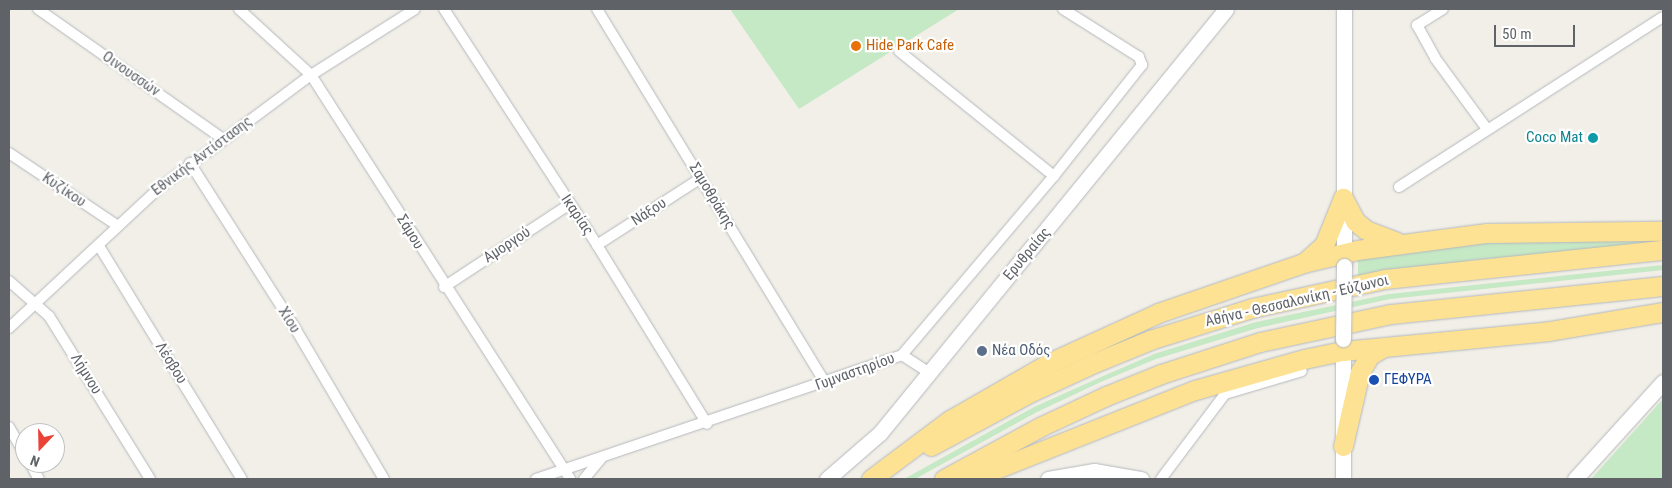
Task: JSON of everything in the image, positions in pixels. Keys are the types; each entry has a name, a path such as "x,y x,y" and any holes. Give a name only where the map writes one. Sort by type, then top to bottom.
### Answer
{"highway":[{"path":"1343,198 1354,221 1366,230 1400,244"},
{"path":"1303,263 1324,245 1343,198"},
{"path":"871,479 950,420 1048,362 1158,313 1303,263 1344,259 1400,244 1487,233 1663,231"},
{"name":"Αθήνα - Θεσσαλονίκη - Εύζωνοι","path":"875,479 1027,394 1094,363 1150,340 1252,308 1385,279 1663,250"},
{"path":"944,479 1042,426 1106,396 1160,374 1260,342 1391,314 1663,286"},
{"path":"971,479 1195,390 1303,365 1343,345 1390,347 1450,342 1550,331 1663,312"},
{"path":"1343,446 1360,372 1370,355 1390,347"}],"main road":[{"name":"Ερυθραίας","path":"827,479 880,433 1223,15 1233,9"},
{"path":"1333,9 1344,30"},
{"path":"1342,479 1344,9"},
{"path":"1344,30 1355,9"},
{"path":"1575,479 1663,382"},
{"path":"1048,479 1094,471 1141,479"}],"street":[{"name":"Οινουσσών","path":"38,9 223,139"},
{"name":"Σάμου","path":"238,9 311,75 444,287 567,475"},
{"name":"Εθνικής Αντίστασης","path":"9,328 99,246 158,188 311,75 415,9"},
{"name":"Ικαρίας","path":"444,9 597,245 707,424"},
{"name":"Σαμοθράκης","path":"597,9 825,383"},
{"name":"Γυμναστηρίου","path":"536,479 567,475 603,458 707,424 902,355 1054,176 1142,65 1139,57 1063,9"},
{"path":"1443,9 1417,25 1435,58 1487,130"},
{"path":"1399,187 1663,17"},
{"path":"899,51 1054,176"},
{"name":"Κυζίκου","path":"9,153 118,226"},
{"name":"Χίου","path":"190,163 295,328 384,479"},
{"name":"Νάξου","path":"597,245 701,178"},
{"name":"Αμοργού","path":"444,287 570,204"},
{"name":"Λέσβου","path":"99,246 242,479"},
{"name":"Λήμνου","path":"9,281 37,303 49,316 150,479"},
{"path":"902,355 930,373"},
{"path":"1161,479 1225,394 1303,365"},
{"path":"584,479 603,458"}],"green space":[{"path":"730,9 959,9 799,109"},
{"path":"1663,238 1663,244 1474,260 1358,278 1358,258 1480,241"},
{"path":"1663,265 1663,270 1390,299 1258,328 1156,359 1103,381 1037,412 915,479 904,479 1034,407 1101,377 1154,354 1256,322 1389,294"},
{"path":"1663,399 1663,479 1591,479"}],"place":[{"name":"Hide Park Cafe","path":"856,46"},
{"name":"Coco Mat","path":"1593,138"},
{"name":"Νέα Οδός","path":"982,351"},
{"name":"ΓΕΦΥΡΑ","path":"1374,380"}]}
